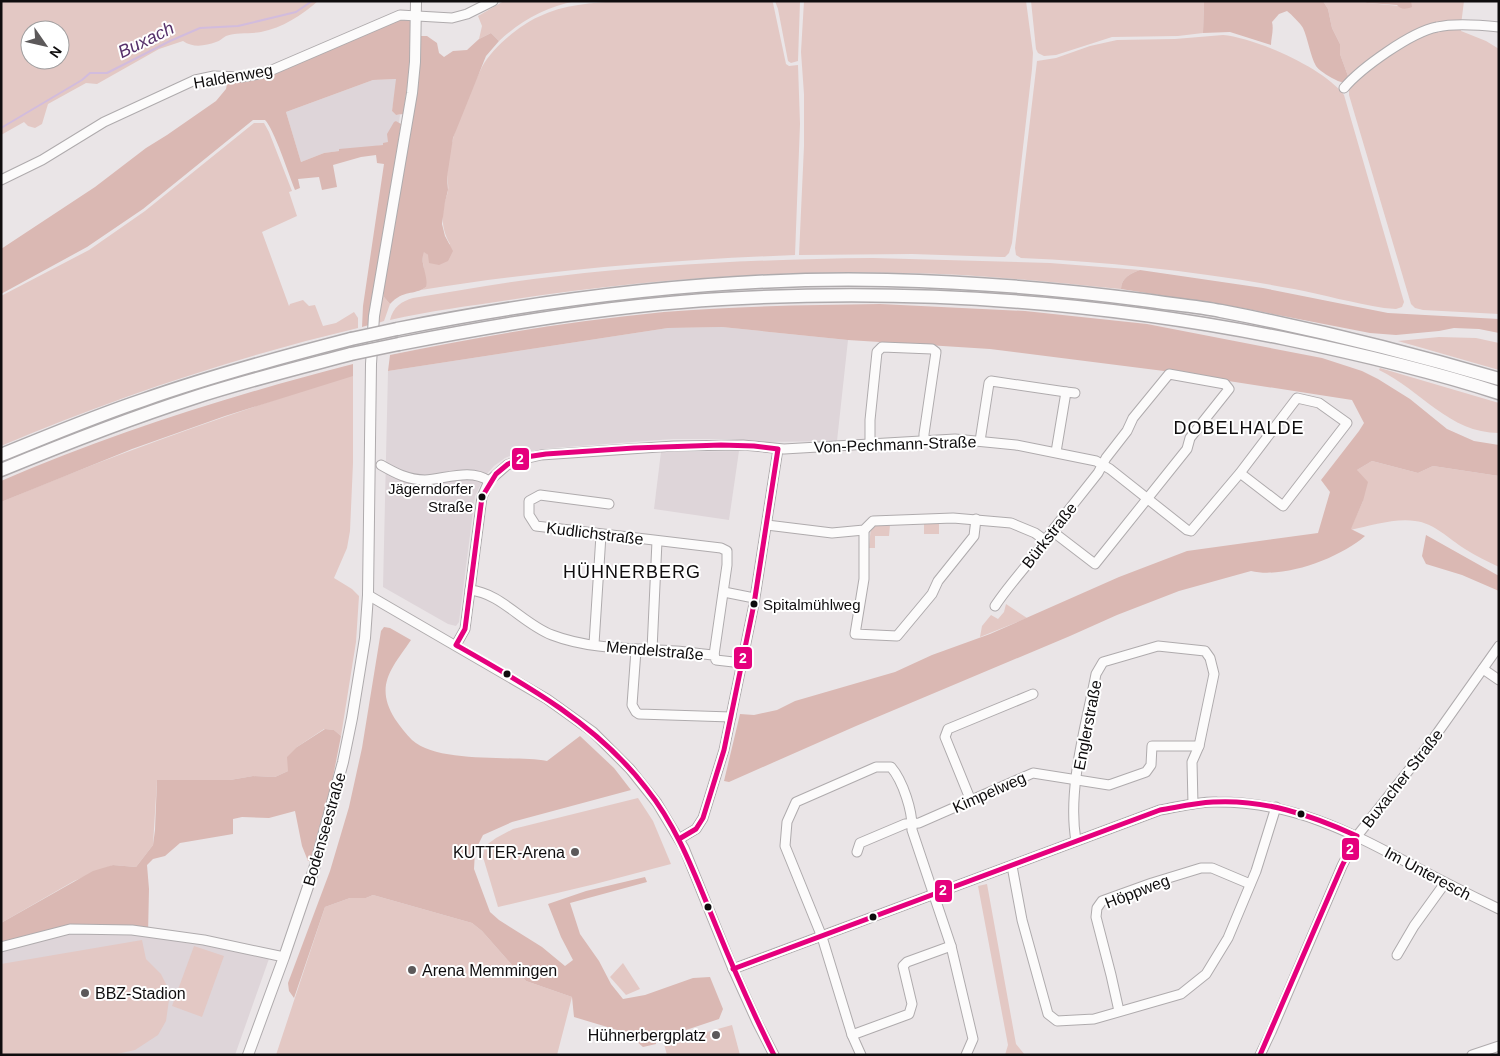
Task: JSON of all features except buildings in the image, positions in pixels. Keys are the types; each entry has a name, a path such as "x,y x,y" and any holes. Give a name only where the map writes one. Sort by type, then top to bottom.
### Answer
{"highway":[{"path":"1,455 105,413 144,400 265,362 351,339 469,315 542,303 650,290 729,284 819,280 886,280 1030,287 1102,295 1219,311 1350,338 1499,378"},
{"path":"1,470 115,425 193,398 351,354 470,330 562,315 740,298 832,295 969,298 1111,310 1184,320 1367,356 1499,393"}],"main road":[{"name":"Bodenseestraße","path":"248,1055 314,869 344,762 365,638 368,595 371,364 374,316 412,93 415,62 416,1"}],"street":[{"name":"Haldenweg","path":"1,180 42,160 104,122 195,80 214,76 242,77 265,73 403,14 432,18 452,18 467,14 493,1"},
{"path":"1344,88 1357,75 1383,56 1426,30 1443,26 1499,27"},
{"path":"870,444 870,420 877,352 882,347 932,349 936,352 924,440"},
{"name":"Bürkstraße","path":"995,606 1098,472 1128,431 1133,418 1168,374 1225,384 1229,389 1190,438 1187,449 1147,499"},
{"path":"980,441 989,383 991,381 1070,393 1056,452"},
{"path":"1297,398 1319,402 1347,423 1283,506 1240,473 1297,398"},
{"name":"Von-Pechmann-Straße","path":"489,482 507,465 524,458 541,455 674,446 744,445 778,449 924,440 980,441 1016,445 1096,461 1103,464 1191,531 1195,529 1240,473"},
{"path":"679,839 696,829 703,818 724,750 754,598 778,449"},
{"path":"380,465 394,473 409,478 426,480 470,475 485,478 489,482 482,497 480,507 465,629 456,645"},
{"name":"Kudlichstraße","path":"608,504 540,495 529,501 529,515 536,526 721,548 728,551 729,555 724,592"},
{"path":"1052,531 1095,564 1147,499"},
{"path":"767,525 832,533 864,530 873,521 953,518 1011,523 1035,533 1046,541"},
{"path":"864,530 864,579 855,634 897,636 932,594 938,581 974,536 976,520"},
{"path":"594,644 601,535"},
{"path":"652,650 657,541"},
{"name":"Mendelstraße","path":"470,590 486,593 536,628 551,635 612,648 714,655 716,660 742,664"},
{"path":"714,655 724,592 754,598"},
{"path":"368,595 547,698 593,732 630,769 645,787 679,839 733,969 774,1055"},
{"name":"Englerstraße","path":"1076,841 1073,821 1076,780 1096,674 1103,662 1126,654 1158,646 1205,652 1210,658 1214,674 1199,746 1192,762 1193,804"},
{"name":"Buxacher Straße","path":"1260,1055 1342,866 1357,836 1431,742 1499,646"},
{"path":"636,650 632,705 636,712 639,714 731,717"},
{"path":"1483,669 1499,680"},
{"path":"971,801 945,737 948,729 1033,694"},
{"name":"Kimpelweg","path":"857,852 860,843 905,824 919,823 1033,772 1109,785 1146,772 1150,765 1152,746 1199,746"},
{"path":"861,1055 852,1035 822,937 785,846 787,822 796,802 876,767 891,767 898,775 913,817 912,830 935,895 950,946 973,1039 966,1055"},
{"name":"Im Unteresch","path":"733,969 1160,810 1193,804 1224,802 1276,807 1302,814 1341,828 1499,909"},
{"path":"1012,866 1022,920 1048,1014 1057,1021 1094,1019 1181,994 1206,974 1228,938 1262,855 1276,807"},
{"name":"Höppweg","path":"1118,1012 1111,975 1096,917 1097,908 1102,901 1201,868 1212,868 1250,884"},
{"path":"1397,955 1414,926 1445,883"},
{"path":"1,947 70,929 132,930 204,940 284,957"},
{"path":"852,1035 909,1014 912,1004 903,966 907,962 950,946"},
{"path":"1472,1055 1499,1046"}],"shaded area":[{"path":"1,1 318,1 291,20 269,30 230,35 217,42 203,45 191,45 183,41 159,49 97,84 86,83 48,104 42,124 35,128 28,126 24,122 1,135"},
{"path":"504,1 576,1 534,15 499,41 491,33 479,39 482,26 478,16"},
{"path":"620,1 772,1 786,64 789,66 798,65 800,124 795,255 561,271 421,290 426,287 422,255 424,251 428,255 450,244 445,234 443,218 448,191 447,175 451,147 464,106 482,67 492,52 515,31 531,21 558,9"},
{"path":"775,1 800,1 798,61 791,63 788,61"},
{"path":"804,1 1026,1 1033,53 1032,69 1012,243 1009,253 1005,257 912,254 799,255 804,146 804,94 801,52"},
{"path":"1031,1 1204,1 1203,33 1178,36 1112,37 1056,55 1044,56 1038,53 1036,49"},
{"path":"1204,1 1323,1 1328,9 1332,28 1340,44 1340,54 1348,76 1345,81 1340,82 1328,76 1316,66 1303,28 1287,11 1279,14 1272,22 1271,45 1230,32 1203,33"},
{"path":"1323,1 1361,1 1411,7 1411,1 1464,1 1461,25 1440,25 1347,79 1348,76 1340,54 1340,44 1332,28 1328,9"},
{"path":"1361,1 1411,1 1412,7 1404,9 1397,5"},
{"path":"399,18 408,18 411,21 412,41 403,114 396,115 392,111 396,79 373,80 286,112 301,162 324,153 339,151 339,149 383,145 383,143 388,142 387,134 394,122 396,121 401,124 369,325 362,327 363,306 384,164 377,163 376,155 333,165 337,187 322,190 319,177 298,179 300,188 295,190 277,142 265,120 253,120 143,209 87,247 1,294 1,249 95,187 146,148 216,101 226,89 228,79 243,79"},
{"path":"1461,27 1461,31 1486,41 1499,49 1499,314 1423,310 1415,308 1411,304 1349,95 1349,88 1364,71 1427,32"},
{"path":"491,33 499,41 486,56 453,138 447,177 448,190 442,224 445,236 453,251 448,261 439,265 429,263 428,255 424,252 423,261 426,287 404,294 390,304 384,297 383,287 415,107 419,79 421,36 427,36 437,43 439,53 444,57 453,51 467,50 479,39"},
{"path":"1223,35 1253,42 1288,56 1321,75 1344,95 1404,302 1402,307 1396,309 1384,308 1294,289 1192,273 1124,265 1021,258 1016,255 1015,248 1037,61 1056,58 1090,46 1117,40 1175,39"},
{"path":"397,79 392,111 396,115 400,115 399,123 396,121 388,142 384,145 324,153 301,162 286,112 373,80"},
{"path":"254,123 264,123 269,132 292,191 289,192 297,216 262,232 289,306 303,300 309,306 315,305 323,326 336,323 354,312 358,318 358,328 222,365 88,411 1,446 1,296 89,250 145,211"},
{"path":"873,258 1050,263 1140,270 1130,274 1125,279 1121,289 933,274 856,272 707,278 558,293 390,320 398,305 413,298 541,278 637,268 716,263"},
{"path":"1140,270 1263,288 1388,313 1499,319 1499,333 1479,329 1454,328 1396,335 1370,333 1242,308 1121,289 1121,285 1130,274"},
{"path":"383,287 384,297 390,304 384,321 378,323"},
{"path":"880,304 1025,311 1147,324 1322,358 1362,371 1378,379 1410,399 1447,429 1474,441 1499,445 1499,476 1433,466 1418,473 1372,461 1357,470 1368,482 1363,501 1351,529 1365,536 1327,559 1311,565 1279,572 1264,573 1251,571 1179,591 1117,615 729,782 724,781 740,714 754,715 777,710 795,701 895,672 932,655 990,634 1119,577 1187,551 1318,533 1330,492 1321,480 1364,423 1352,400 1164,371 990,349 848,340 722,327 668,328 388,371 390,355 492,335 595,320 718,308"},
{"path":"722,327 848,340 837,441 765,442 730,439 673,439 553,448 518,453 505,458 494,466 485,476 475,496 459,622 456,626 448,624 383,587 388,371 668,328"},
{"path":"1439,337 1476,338 1499,343 1499,370 1398,341"},
{"path":"353,364 353,376 225,416 132,449 1,502 1,481 87,446 263,388"},
{"path":"1380,368 1499,403 1499,433 1481,431 1465,426 1450,418 1394,378 1379,370"},
{"path":"353,376 353,463 350,531 347,548 334,578 352,589 359,596 356,642 341,736 334,730 324,729 297,747 288,771 275,777 253,776 230,780 157,780 153,845 136,867 113,865 74,881 1,923 1,502 87,467 174,435"},
{"path":"739,451 729,520 654,509 661,452"},
{"path":"1372,461 1418,473 1433,466 1499,476 1499,567 1469,552 1435,528 1422,522 1407,520 1350,530 1363,501 1357,470"},
{"path":"924,523 939,523 939,534 924,534"},
{"path":"890,525 889,536 875,536 875,548 869,548 871,526"},
{"path":"1426,535 1499,576 1499,591 1462,575 1426,564 1422,556"},
{"path":"1006,604 1027,618 980,637 982,626 991,615 998,619 1004,612"},
{"path":"384,627 390,628 411,640 392,668 386,686 386,696 395,719 403,730 412,740 424,748 457,756 547,761 580,736 614,768 631,790 512,822 483,835 475,851 474,869 490,912 499,920 542,947 565,966 573,960 561,937 548,904 586,891 645,877 647,882 570,903 580,934 599,961 611,984 623,999 645,995 693,978 710,977 723,1009 719,1019 656,1040 656,1044 643,1047 627,1033 574,1017 572,997 526,981 482,931 472,923 373,895 366,898 350,898 325,907 294,998 289,991 288,983 330,871 349,807 362,748 381,631"},
{"path":"325,729 334,730 341,736 332,782 310,861 308,861 302,846 295,811 269,818 242,817 233,819 233,834 180,843 165,856 153,859 147,865 149,889 148,934 70,931 1,949 1,923 93,871 113,865 136,867 153,845 157,780 230,780 253,776 275,777 288,771 287,757 297,747"},
{"name":"KUTTER-Arena","path":"638,798 653,821 671,864 498,907 483,857 485,846 513,829"},
{"path":"987,884 1016,1044 1025,1055 1005,1055 1008,1045 978,886"},
{"path":"373,895 472,923 482,931 526,981 572,997 557,1055 276,1055 325,907 350,898 366,898"},
{"path":"70,931 131,932 203,942 270,956 235,1055 1,1055 1,949"},
{"name":"BBZ-Stadion","path":"142,940 146,959 161,974 167,986 169,1000 166,1021 158,1035 135,1050 112,1055 1,1055 1,964"},
{"path":"194,946 224,956 202,1017 172,1006"},
{"path":"623,963 640,989 626,995 610,977"},
{"name":"Hühnerbergplatz","path":"732,1025 740,1055 667,1055 664,1044"}],"waterway":[{"name":"Buxach","path":"1,128 82,80 90,73 107,73 200,28 238,26 296,12 312,1"}],"transit line":[{"name":"2","path":"679,839 696,829 703,818 724,750 754,604 778,449 721,445 634,448 546,454 526,457 508,464 496,474 482,497 465,629 456,645 534,691 583,725 627,765 646,788 668,820 686,854 737,975 774,1055"},
{"name":"2","path":"733,969 1160,810 1213,802 1251,803 1305,815 1357,836 1342,866 1260,1055"}],"place":[{"name":"Jägerndorfer Straße","path":"482,497"},
{"name":"Spitalmühlweg","path":"754,604"},
{"name":"KUTTER-Arena","path":"575,852"},
{"name":"Arena Memmingen","path":"412,970"},
{"name":"BBZ-Stadion","path":"85,993"},
{"name":"Hühnerbergplatz","path":"716,1035"}],"district":[{"name":"DOBELHALDE","path":"1239,428"},
{"name":"HÜHNERBERG","path":"632,572"}]}
